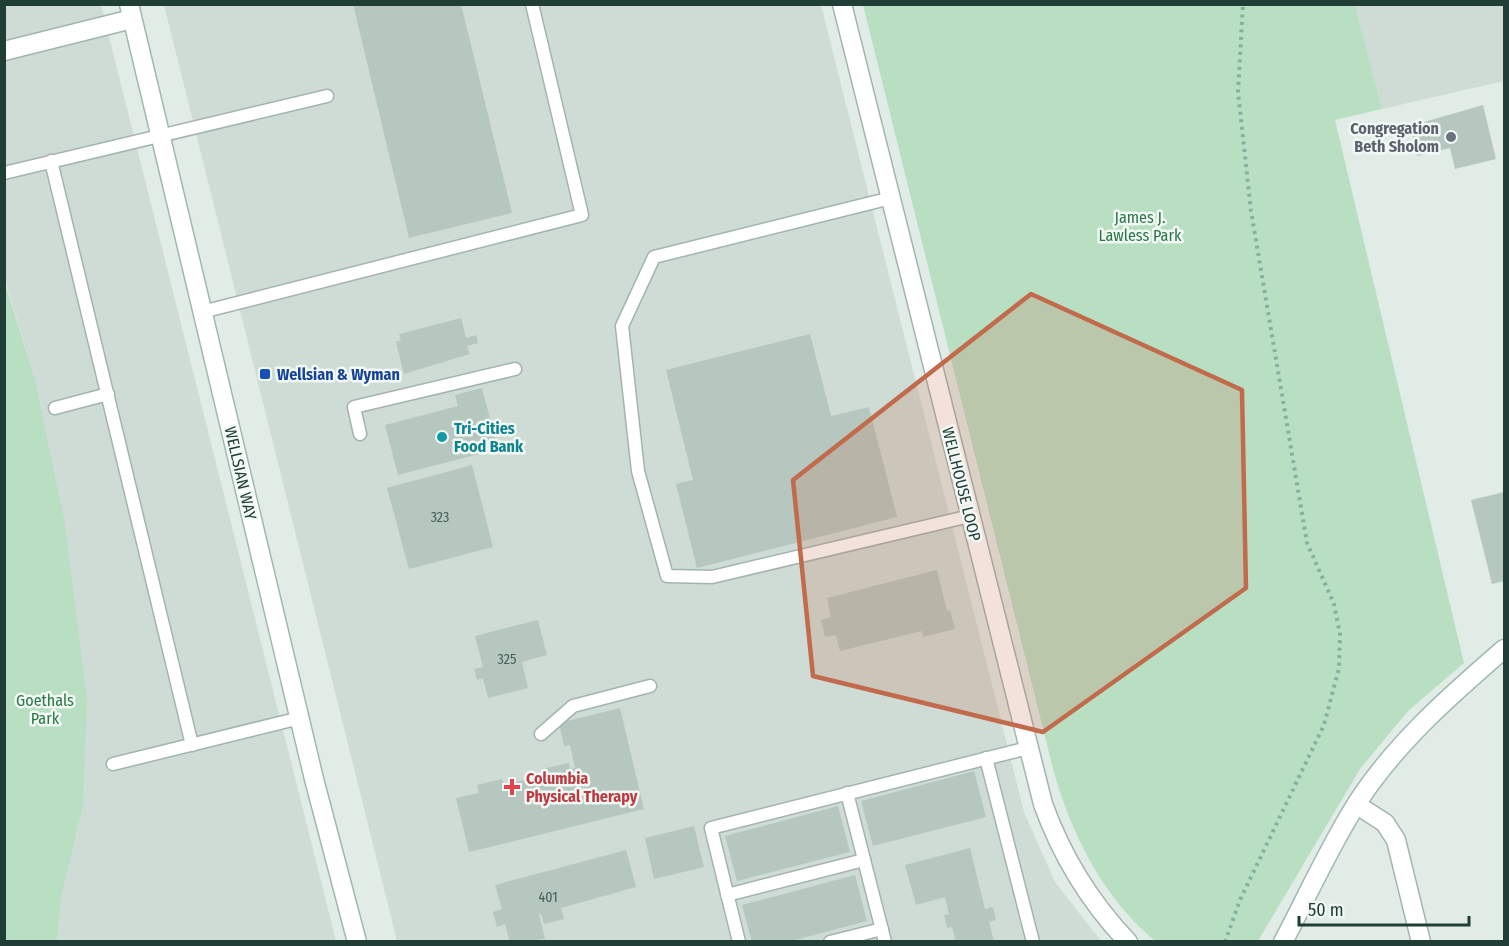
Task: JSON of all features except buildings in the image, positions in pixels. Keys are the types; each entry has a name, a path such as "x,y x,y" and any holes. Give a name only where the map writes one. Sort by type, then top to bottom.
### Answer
{"main road":[{"name":"WELLHOUSE LOOP","path":"842,4 1042,804 1065,858 1090,898 1128,942"},
{"name":"WELLSIAN WAY","path":"130,12 300,718 357,942"},
{"path":"4,51 130,12"},
{"path":"1283,942 1357,805 1412,735 1504,649"},
{"path":"1461,688 1504,656"},
{"path":"1357,805 1376,816 1396,840 1421,942"}],"lane":[{"path":"202,312 582,215 532,4"},
{"path":"4,173 327,96"},
{"path":"51,161 192,745"},
{"path":"891,198 654,257 622,326 638,471 667,576 712,577 970,516"},
{"path":"360,434 354,407 515,369"},
{"path":"55,408 108,394"},
{"path":"541,734 573,706 651,686"},
{"path":"113,764 300,718"},
{"path":"739,942 711,828 1028,748"},
{"path":"986,758 1033,942"},
{"path":"830,942 884,935 847,793"},
{"path":"728,896 864,860"}],"path":[{"path":"1225,942 1240,900 1324,725 1339,668 1340,634 1334,604 1307,543 1251,211 1238,92 1243,4"}],"highlighted area":[{"path":"1031,294 1242,390 1246,588 1043,732 813,676 793,480"}],"shaded area":[{"path":"4,5 101,5 336,941 57,941 62,893 34,376 5,280"},
{"path":"164,5 821,5 1024,812 1055,882 1101,941 397,941"},
{"path":"1355,5 1504,5 1504,81 1382,109"}],"green space":[{"name":"James J. Lawless Park","path":"863,5 1355,5 1382,109 1335,120 1464,663 1408,711 1360,769 1258,941 1155,941 1118,903 1103,882 1077,836 1051,761"},
{"name":"Goethals Park","path":"4,280 34,376 64,518 87,699 83,805 62,893 57,941 5,941"}],"place":[{"name":"Congregation Beth Sholom","path":"1451,137"},
{"name":"Wellsian & Wyman","path":"265,374"},
{"name":"Tri-Cities Food Bank","path":"442,437"},
{"name":"Columbia Physical Therapy","path":"512,787"}]}
